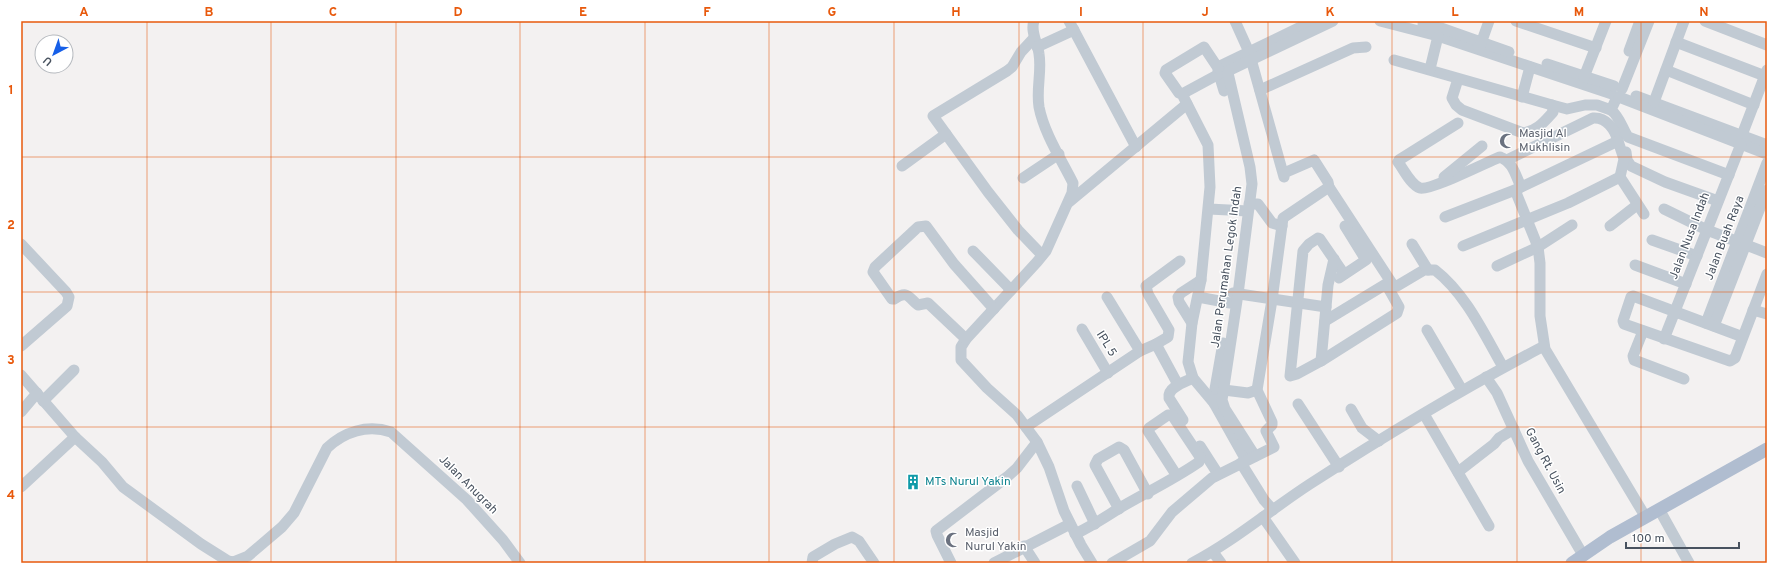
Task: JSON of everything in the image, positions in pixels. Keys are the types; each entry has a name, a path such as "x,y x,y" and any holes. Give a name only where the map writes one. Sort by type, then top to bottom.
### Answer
{"main road":[{"path":"1572,563 1645,516 1767,449"}],"street":[{"path":"1235,21 1250,55 1284,175 1314,160 1328,182 1329,187 1393,285 1397,286 1428,270 1435,270 1463,300 1503,367"},
{"name":"Jalan Perumahan Legok Indah","path":"1247,209 1244,165 1219,71 1313,21"},
{"name":"Jalan Perumahan Legok Indah","path":"1218,403 1233,297 1252,184 1250,167 1228,73 1250,55 1333,21"},
{"path":"1380,21 1480,46 1584,77 1742,140 1767,145"},
{"path":"1409,21 1440,28 1530,66 1654,102 1742,140 1767,154"},
{"path":"1480,46 1489,21"},
{"path":"1516,21 1596,48"},
{"path":"1584,77 1606,21"},
{"path":"1611,110 1640,21"},
{"path":"1617,91 1649,21"},
{"path":"1654,102 1684,21"},
{"path":"1705,21 1767,45"},
{"path":"1033,22 1040,65 1038,87 1039,106 1044,124 1073,183 1069,202 1042,255 966,339 961,347 961,360 1026,427 1037,442 1049,466 1070,524 1092,563"},
{"path":"1042,255 1018,230 992,198 934,117 934,114 1007,71 1012,67 1021,52 1036,42 1071,26 1136,147"},
{"path":"1430,69 1438,36"},
{"path":"1676,42 1766,73 1742,140"},
{"path":"1069,202 1136,147 1184,99 1219,71 1204,47 1166,70 1165,73 1184,99 1208,145 1210,187 1209,209 1201,280 1192,323 1188,362 1193,378 1218,403 1232,427 1264,500 1273,510"},
{"path":"1260,90 1353,48 1366,47"},
{"path":"1394,60 1567,109 1585,105 1597,105 1611,110 1617,115 1621,126 1626,153 1631,166 1664,182 1718,201"},
{"path":"1522,97 1530,66"},
{"path":"1666,70 1754,105"},
{"path":"1458,79 1452,98 1456,105 1462,110 1523,133 1531,132 1538,127 1553,112 1552,105"},
{"path":"1507,160 1597,117 1610,124 1623,139 1729,175"},
{"path":"1458,123 1398,162 1415,185 1424,189 1500,157 1507,160 1511,164 1528,221 1538,247 1540,263 1540,316 1544,346 1556,369 1645,516"},
{"path":"902,166 946,134"},
{"path":"1610,226 1641,210 1620,177 1624,159 1623,139"},
{"path":"1445,217 1518,188 1623,139"},
{"name":"Jalan Nusa Indah","path":"1664,339 1742,140"},
{"path":"1436,185 1482,146"},
{"path":"1023,178 1059,154"},
{"name":"Jalan Buah Raya","path":"1710,324 1741,243 1767,163"},
{"path":"1463,246 1528,221 1620,177"},
{"path":"1112,563 1150,541 1172,512 1218,474 1274,446 1266,431 1272,422 1257,390 1272,300 1283,218 1285,215 1329,187"},
{"name":"Jalan Buah Raya","path":"1741,243 1767,190"},
{"path":"1209,209 1247,209 1258,204 1272,222 1282,226"},
{"path":"1664,209 1707,230 1767,253"},
{"path":"1497,266 1538,247 1572,225"},
{"path":"966,339 928,303 918,305 904,294 892,299 875,277 873,272 875,267 918,227 926,226 954,264 994,309"},
{"path":"1328,285 1366,260 1345,226"},
{"path":"1325,321 1386,284 1399,307 1397,313 1321,361 1297,374 1290,376 1303,251 1318,238 1320,239 1344,274"},
{"path":"1652,240 1697,256"},
{"path":"21,244 69,297 67,306 21,346"},
{"path":"1412,244 1428,270"},
{"path":"974,251 1011,290"},
{"path":"1321,361 1328,285 1334,259"},
{"path":"1026,427 1108,372 1168,337 1170,330 1148,294 1146,286 1180,261"},
{"path":"1635,265 1686,284"},
{"path":"1192,323 1179,302 1178,297 1181,293 1201,280"},
{"path":"1743,337 1632,296 1623,323 1664,339 1730,361 1735,358 1743,337 1753,310 1766,281"},
{"path":"1198,297 1233,297 1272,300 1326,307"},
{"path":"1107,298 1140,352"},
{"path":"1753,310 1767,314"},
{"name":"IPL 5","path":"1082,329 1108,372"},
{"path":"1427,330 1462,390"},
{"path":"1643,331 1633,356 1634,360 1684,379"},
{"path":"1156,344 1176,381"},
{"path":"1192,563 1213,552 1273,510 1379,441 1462,390 1544,346"},
{"path":"21,412 74,370"},
{"path":"21,374 75,437 21,487"},
{"name":"Gang Rt. Usin","path":"1486,377 1497,393 1528,461 1583,555"},
{"path":"1193,378 1170,390 1169,398 1218,474"},
{"path":"1219,389 1248,393 1257,390"},
{"path":"1298,404 1339,467"},
{"path":"1350,409 1362,428 1379,441"},
{"path":"1424,414 1489,526"},
{"path":"1075,534 1095,524 1119,508 1148,494 1177,476 1199,462 1200,457 1172,415 1168,415 1149,428 1148,431 1177,476"},
{"name":"Jalan Anugrah","path":"75,437 102,462 123,487 201,544 233,562 248,556 282,527 294,513 327,448 335,441 346,434 360,430 376,428 391,432 467,500 499,535 520,563"},
{"path":"1458,472 1494,444 1499,438 1514,430"},
{"path":"951,563 937,536 936,531 1007,478 1017,468 1037,442"},
{"path":"1119,508 1095,465 1098,459 1119,447 1124,450 1148,494"},
{"path":"1077,486 1095,524"},
{"path":"1659,509 1689,563"},
{"path":"1263,517 1295,563"},
{"path":"994,563 1024,546 1070,524"},
{"path":"812,563 813,557 834,544 852,537 859,542 874,563"},
{"path":"1024,546 1035,563"},
{"path":"1213,552 1220,563"}],"place":[{"name":"Masjid Al Mukhlisin","path":"1507,141"},
{"name":"MTs Nurul Yakin","path":"913,482"},
{"name":"Masjid Nurul Yakin","path":"953,540"}]}
